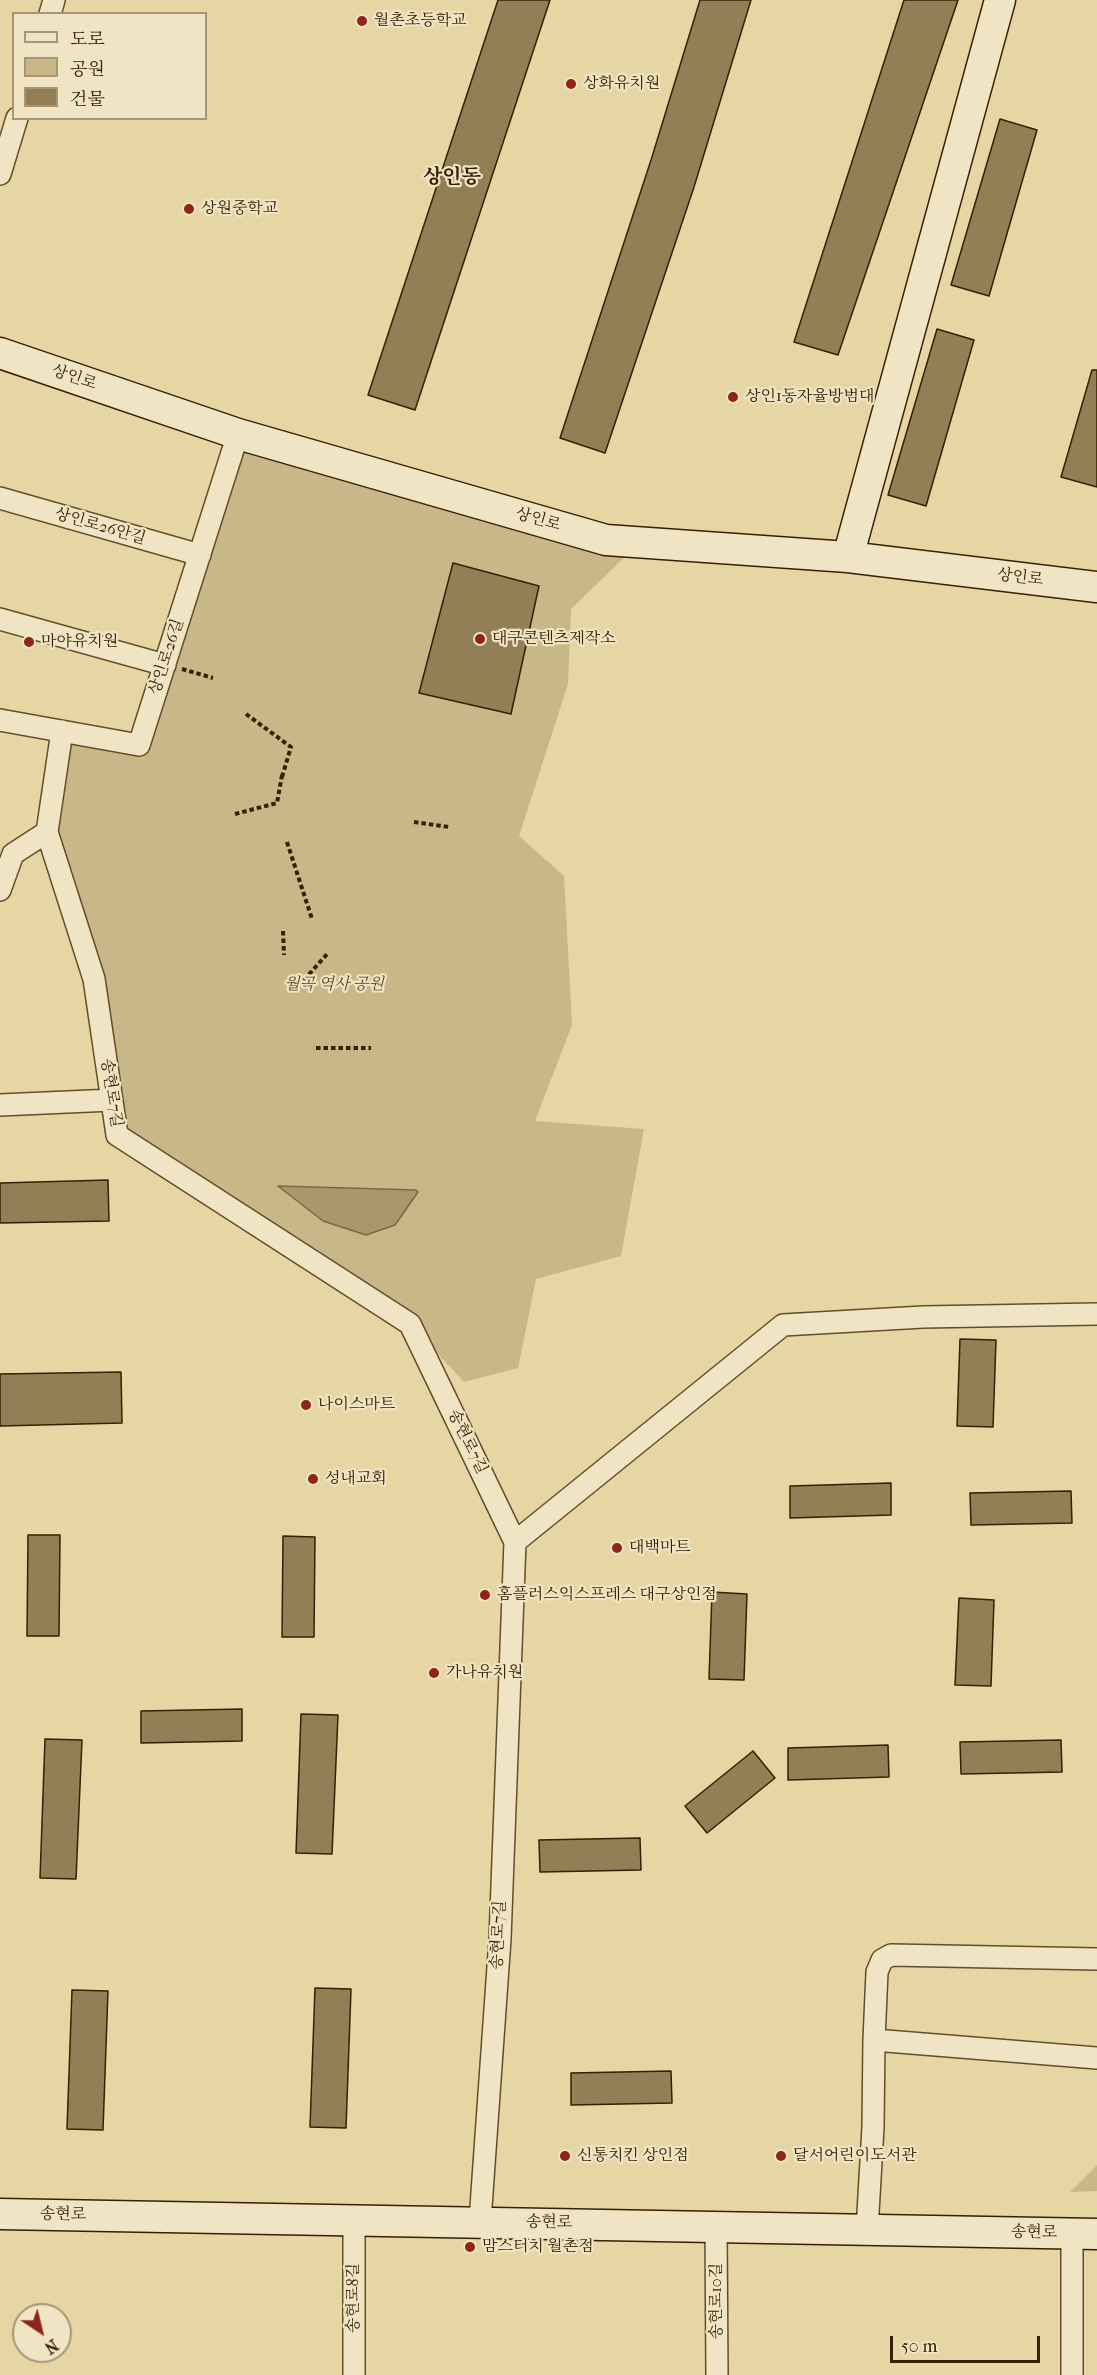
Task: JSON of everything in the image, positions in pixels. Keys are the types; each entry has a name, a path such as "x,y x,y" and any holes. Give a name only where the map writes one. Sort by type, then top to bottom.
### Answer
{"main road":[{"path":"848,557 1000,0"},
{"name":"상인로","path":"0,353 238,434 606,540 848,557 1097,587"},
{"name":"송현로","path":"0,2214 480,2221 1085,2234"}],"street":[{"path":"0,174 16,120"},
{"name":"상인로26길","path":"0,720 139,745 238,434"},
{"name":"상인로26안길","path":"0,498 200,555"},
{"path":"0,619 165,665"},
{"name":"송현로7길","path":"62,731 47,832 94,979 117,1135 410,1324 515,1542 500,1942 480,2221"},
{"path":"0,890 13,854 47,832"},
{"path":"0,1105 112,1100"},
{"path":"515,1542 783,1325 923,1317 1097,1314"},
{"path":"867,2230 873,2127 877,1972 882,1960 891,1955 1097,1959"},
{"path":"874,2040 1097,2058"},
{"name":"송현로8길","path":"354,2220 354,2375"},
{"name":"송현로10길","path":"716,2227 717,2375"},
{"path":"1072,2375 1085,2234"}],"path":[{"path":"165,665 213,678"},
{"path":"235,814 277,803 291,747 246,714"},
{"path":"414,822 449,827"},
{"path":"286,842 312,919"},
{"path":"283,932 284,955"},
{"path":"304,980 328,953"},
{"path":"316,1048 371,1048"}],"green space":[{"name":"월곡 역사 공원","path":"238,434 627,555 571,609 568,684 519,836 564,876 572,1025 535,1121 644,1129 621,1256 536,1279 518,1368 464,1382 410,1324 117,1135 94,979 47,832 62,731 139,745"},
{"path":"1097,2165 1097,2191 1070,2192"}],"shaded area":[{"path":"278,1186 416,1190 418,1192 395,1225 366,1235 323,1221"}],"building":[{"path":"498,0 550,0 415,410 368,395"},
{"path":"700,0 751,0 694,187 605,453 560,438 652,157"},
{"path":"904,0 958,0 838,355 794,342"},
{"path":"1000,119 1037,130 989,296 951,285"},
{"path":"937,329 974,340 926,506 888,495"},
{"path":"1092,370 1097,370 1097,487 1061,477"},
{"name":"대구콘텐츠제작소","path":"453,563 539,586 511,714 419,693"},
{"path":"108,1180 109,1221 0,1223 0,1183"},
{"path":"960,1339 996,1340 993,1427 957,1426"},
{"path":"121,1372 122,1423 0,1426 0,1374"},
{"path":"891,1483 891,1515 790,1518 790,1486"},
{"path":"1071,1491 1072,1523 971,1525 970,1493"},
{"path":"28,1535 60,1535 59,1636 27,1636"},
{"path":"283,1536 315,1537 314,1637 282,1637"},
{"path":"712,1592 747,1594 744,1680 709,1679"},
{"path":"959,1598 994,1600 991,1686 955,1685"},
{"path":"242,1709 242,1741 141,1743 141,1711"},
{"path":"301,1714 338,1715 332,1854 296,1853"},
{"path":"45,1739 82,1740 76,1879 40,1878"},
{"path":"1061,1740 1062,1772 961,1774 960,1742"},
{"path":"888,1745 889,1777 788,1780 788,1748"},
{"path":"753,1751 775,1778 707,1833 685,1806"},
{"path":"640,1838 641,1870 540,1872 539,1840"},
{"path":"315,1988 351,1989 346,2128 310,2127"},
{"path":"72,1990 108,1991 103,2130 67,2129"},
{"path":"671,2071 672,2103 571,2105 571,2073"}],"place":[{"name":"월촌초등학교","path":"362,21"},
{"name":"상화유치원","path":"571,84"},
{"name":"상원중학교","path":"189,209"},
{"name":"상인1동자율방범대","path":"733,397"},
{"name":"대구콘텐츠제작소","path":"480,639"},
{"name":"마야유치원","path":"29,642"},
{"name":"나이스마트","path":"306,1405"},
{"name":"성내교회","path":"313,1479"},
{"name":"대백마트","path":"617,1548"},
{"name":"홈플러스익스프레스 대구상인점","path":"485,1595"},
{"name":"가나유치원","path":"434,1673"},
{"name":"신통치킨 상인점","path":"565,2156"},
{"name":"달서어린이도서관","path":"781,2156"},
{"name":"맘스터치 월촌점","path":"470,2247"}],"district":[{"name":"상인동","path":"452,178"}]}
